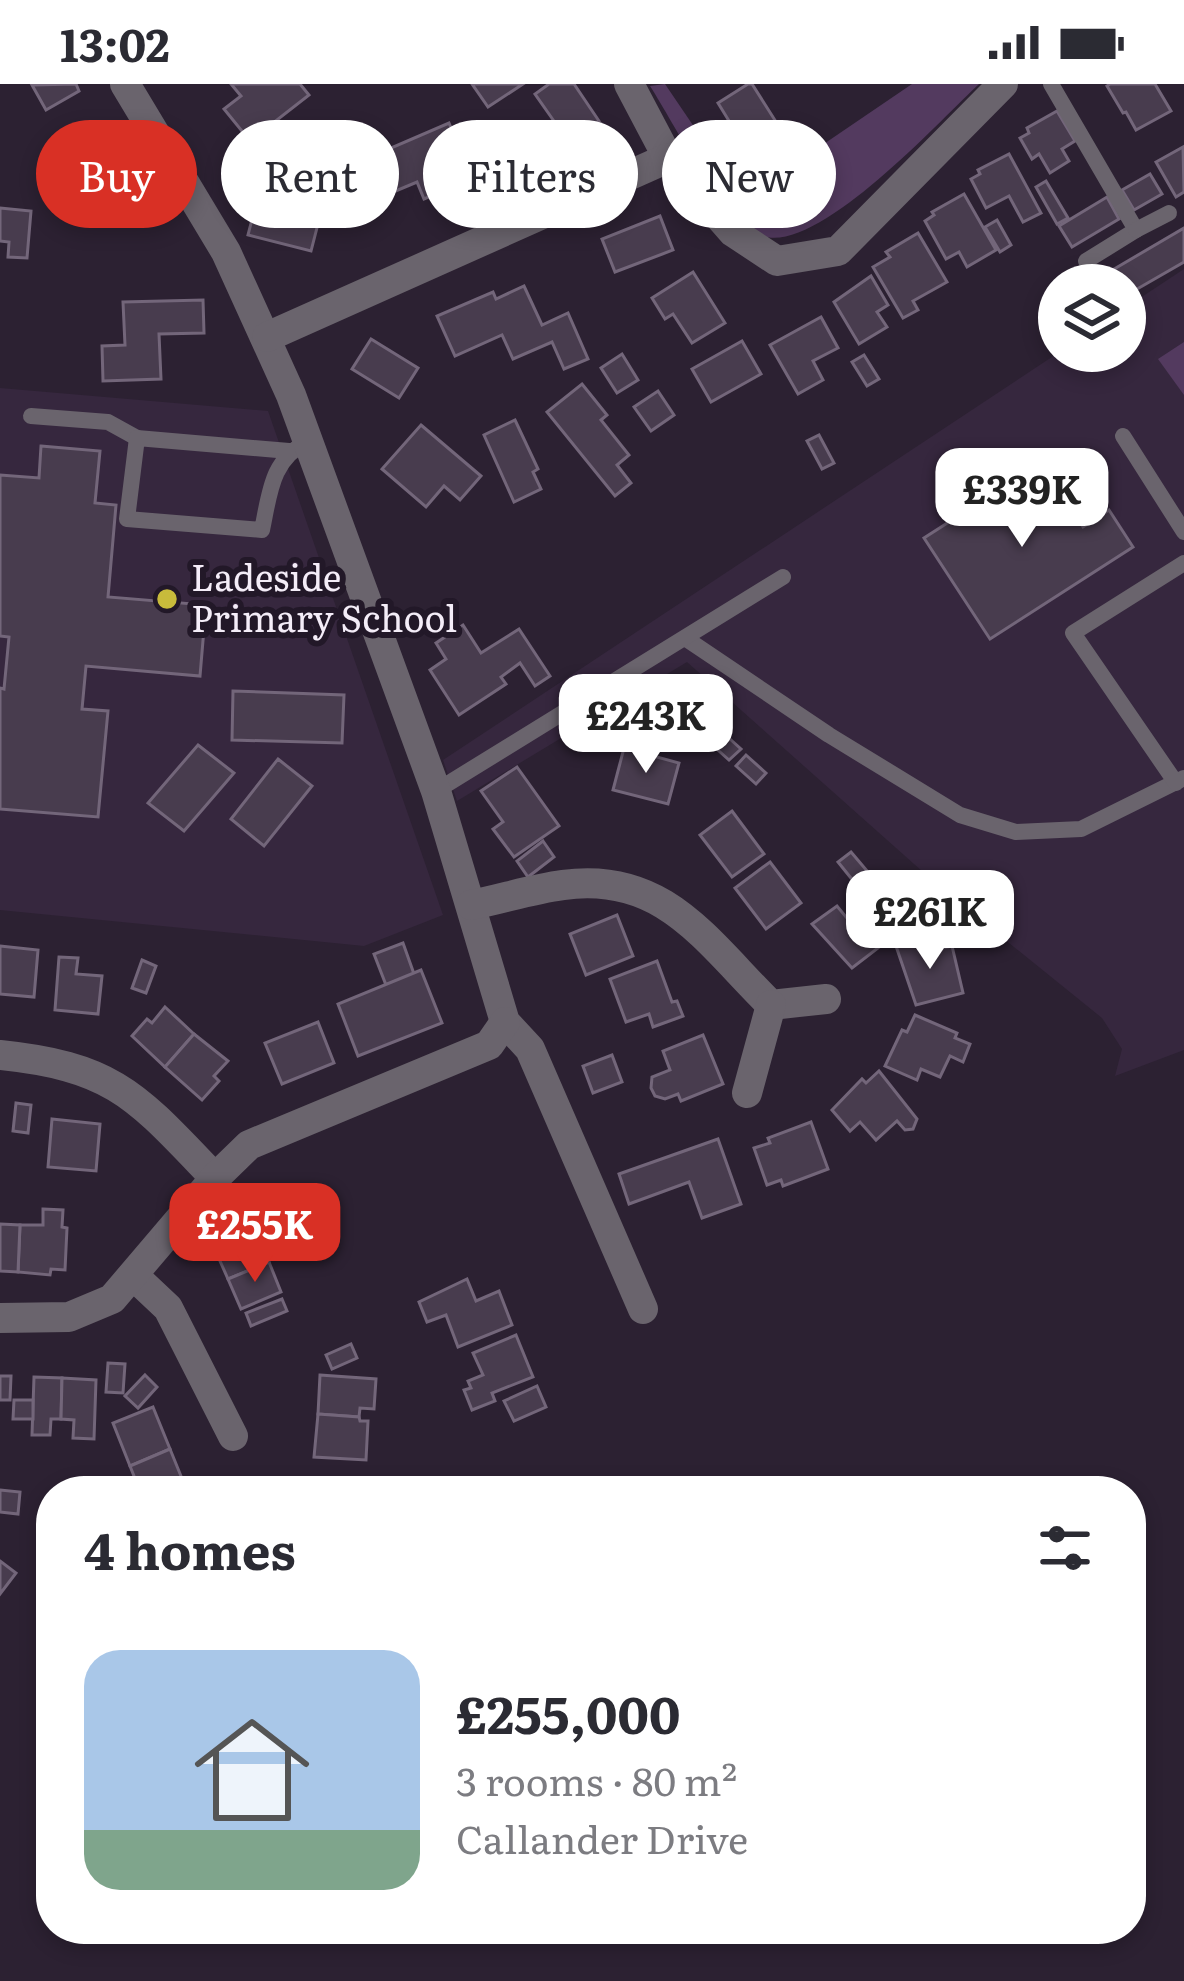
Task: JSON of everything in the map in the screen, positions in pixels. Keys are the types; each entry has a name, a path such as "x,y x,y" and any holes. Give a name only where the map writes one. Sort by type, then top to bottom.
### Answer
{"street":[{"path":"125,84 226,252 267,337 298,446 436,791 505,1022 530,1049 643,1309"},
{"path":"629,84 662,147"},
{"path":"729,228 777,261 838,251 1003,84"},
{"path":"267,337 662,161"},
{"path":"471,904 563,885 608,883 640,890 667,903 771,1005"},
{"path":"771,1005 826,999"},
{"path":"747,1093 771,1005"},
{"path":"0,1318 69,1317 112,1300 215,1178 249,1145 489,1046 505,1022"},
{"path":"0,1055 80,1067 133,1095 215,1178"},
{"path":"133,1275 168,1308 232,1436"}],"lane":[{"path":"1051,84 1136,230"},
{"path":"1086,261 1168,214"},
{"path":"31,416 108,422 137,438 298,446"},
{"path":"1124,436 1184,532"},
{"path":"137,438 127,519 262,530 274,474 298,446"},
{"path":"685,638 829,736 960,815 1016,832 1081,830 1180,780 1073,633 1184,563"},
{"path":"436,791 783,577"}],"shaded area":[{"path":"665,84 689,120 671,120 650,86"},
{"path":"912,84 979,84 874,183 836,212 836,136"},
{"path":"750,228 810,228 781,237"},
{"path":"1184,269 1184,1050 1115,1076 1122,1049 1102,1018 941,888 687,662 457,801 443,760 1038,366 1038,372 1146,372 1146,294"},
{"path":"1184,342 1184,395 1158,359"},
{"name":"Ladeside Primary School","path":"0,388 268,411 443,915 364,946 0,910"}],"building":[{"path":"76,84 79,91 46,110 32,85"},
{"path":"231,84 300,84 309,95 277,120 233,120 224,109 241,96"},
{"path":"472,84 523,84 488,107"},
{"path":"549,84 574,84 598,120 553,120 535,94"},
{"path":"752,84 775,120 728,120 718,103"},
{"path":"1110,84 1155,84 1171,111 1136,130"},
{"path":"1057,111 1075,141 1062,149 1069,161 1050,173 1039,154 1032,159 1020,138 1029,133 1027,128"},
{"path":"423,134 423,197 417,182 399,190 399,145"},
{"path":"1183,147 1184,192 1176,197 1156,162"},
{"path":"1009,154 1041,213 1023,222 1009,196 986,208 971,179 980,174 978,170"},
{"path":"1150,174 1162,194 1134,210 1122,190"},
{"path":"1046,181 1068,218 1057,224 1036,187"},
{"path":"964,194 996,250 967,267 959,252 946,259 925,221"},
{"path":"1107,197 1119,219 1072,247 1059,226"},
{"path":"0,208 31,211 27,258 8,257 9,242 0,241"},
{"path":"660,216 673,250 615,272 602,239"},
{"path":"997,220 1011,245 1000,252 985,227"},
{"path":"250,228 317,228 311,251 248,235"},
{"path":"1184,228 1184,262 1146,284 1146,264 1123,264"},
{"path":"918,233 947,282 913,301 918,310 903,318 873,267 890,257 886,252"},
{"path":"693,272 725,323 692,343 673,314 665,319 652,298"},
{"path":"871,276 888,305 877,312 887,327 859,344 834,302"},
{"path":"524,286 542,325 568,313 588,359 564,369 552,342 513,359 502,335 455,356 437,316 493,292 496,299"},
{"path":"203,300 204,333 159,334 161,379 103,381 102,346 125,345 123,302"},
{"path":"821,317 838,348 813,361 823,380 798,394 770,345"},
{"path":"371,339 418,368 399,398 352,369"},
{"path":"742,341 761,374 711,402 692,369"},
{"path":"622,354 638,380 617,393 601,368"},
{"path":"864,355 879,379 867,386 852,362"},
{"path":"582,384 607,415 601,420 629,455 617,465 631,483 615,496 547,412"},
{"path":"658,391 674,415 651,431 634,407"},
{"path":"515,420 538,469 533,472 541,489 514,502 484,435"},
{"path":"421,425 481,476 460,500 444,486 426,507 382,469"},
{"path":"819,435 834,463 822,469 807,441"},
{"name":"Ladeside Primary School","path":"41,446 100,451 95,503 116,505 108,597 206,605 200,676 86,666 82,709 108,711 98,817 0,809 0,688 4,689 9,637 0,636 0,475 39,478"},
{"path":"1041,463 1083,527 1109,510 1133,547 990,639 924,538"},
{"path":"463,625 481,653 519,629 550,676 535,686 520,663 501,677 506,684 459,715 430,670 446,659 436,643"},
{"path":"233,691 344,695 342,743 232,740"},
{"path":"721,731 741,749 729,760 710,743"},
{"path":"198,745 234,773 184,831 148,803"},
{"path":"624,748 679,763 668,804 613,790"},
{"path":"746,755 766,773 756,784 736,766"},
{"path":"278,759 312,786 264,846 231,819"},
{"path":"517,767 559,826 514,857 493,829 503,822 481,791"},
{"path":"732,811 764,854 732,877 700,835"},
{"path":"543,841 554,857 528,877 517,861"},
{"path":"851,852 868,872 855,883 838,862"},
{"path":"770,862 801,903 766,929 735,888"},
{"path":"864,903 891,938 852,968 812,924 837,906 846,917"},
{"path":"617,915 633,956 586,975 570,934"},
{"path":"926,939 929,951 952,946 963,993 916,1005 896,946"},
{"path":"403,943 414,974 386,985 374,954"},
{"path":"0,946 38,950 34,997 0,994"},
{"path":"59,957 78,958 76,974 102,976 98,1014 55,1010"},
{"path":"142,960 156,966 146,993 132,988"},
{"path":"657,961 672,1002 677,1001 683,1016 653,1027 649,1014 626,1022 610,979"},
{"path":"421,970 442,1023 358,1056 338,1004"},
{"path":"165,1007 194,1034 165,1067 132,1036"},
{"path":"915,1015 957,1033 955,1038 970,1044 963,1062 950,1056 940,1077 921,1069 917,1080 885,1066"},
{"path":"318,1022 334,1063 282,1084 265,1043"},
{"path":"194,1034 228,1061 214,1076 219,1081 202,1100 165,1067"},
{"path":"703,1035 723,1084 681,1101 678,1094 665,1099 655,1096 652,1077 670,1070 663,1051"},
{"path":"612,1055 622,1082 593,1093 583,1066"},
{"path":"879,1071 917,1119 913,1129 905,1130 897,1121 876,1140 860,1122 850,1131 832,1110 862,1079 866,1083"},
{"path":"16,1103 31,1105 28,1133 13,1131"},
{"path":"52,1119 100,1124 96,1171 48,1167"},
{"path":"811,1122 828,1169 783,1186 781,1180 767,1185 754,1148"},
{"path":"718,1139 741,1204 702,1218 689,1182 629,1204 619,1174"},
{"path":"43,1209 63,1210 65,1270 51,1269 50,1275 18,1272 20,1225 43,1225"},
{"path":"313,1213 323,1238 310,1243 300,1218"},
{"path":"287,1222 294,1241 265,1253 269,1262 228,1279 216,1252"},
{"path":"0,1224 20,1225 18,1272 0,1271"},
{"path":"269,1262 281,1292 241,1309 228,1279"},
{"path":"467,1279 476,1301 499,1291 512,1325 458,1347 446,1315 427,1322 419,1302"},
{"path":"282,1299 287,1311 251,1326 246,1313"},
{"path":"516,1335 533,1377 492,1393 495,1401 472,1410 464,1390 471,1388 468,1381 483,1375 473,1353"},
{"path":"351,1344 357,1358 332,1369 326,1355"},
{"path":"108,1363 125,1364 123,1393 106,1392"},
{"path":"145,1375 157,1387 138,1408 125,1396"},
{"path":"320,1375 376,1379 374,1409 360,1408 359,1417 318,1414"},
{"path":"0,1376 11,1376 10,1400 0,1400"},
{"path":"34,1377 62,1378 61,1419 51,1419 50,1435 32,1435"},
{"path":"62,1378 96,1380 94,1439 73,1438 74,1420 61,1419"},
{"path":"537,1386 546,1407 514,1421 504,1401"},
{"path":"14,1400 33,1400 33,1419 13,1419"},
{"path":"153,1407 170,1449 130,1466 113,1423"},
{"path":"318,1414 368,1421 366,1460 314,1457"},
{"path":"170,1449 181,1476 134,1476 130,1466"},
{"path":"0,1490 20,1492 18,1514 0,1512"},
{"path":"0,1561 16,1573 0,1594"}],"place":[{"name":"Ladeside Primary School","path":"167,599"}]}
